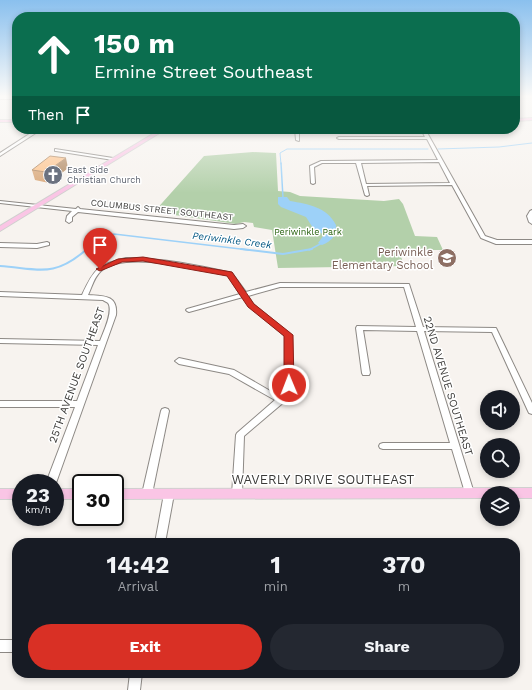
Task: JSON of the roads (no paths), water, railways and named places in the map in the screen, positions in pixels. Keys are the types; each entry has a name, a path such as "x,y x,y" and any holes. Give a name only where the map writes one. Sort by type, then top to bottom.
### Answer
{"main road":[{"path":"0,229 156,134"},
{"name":"WAVERLY DRIVE SOUTHEAST","path":"124,494 532,493"},
{"path":"0,494 12,494"}],"street":[{"path":"0,155 32,134"},
{"path":"297,134 298,140"},
{"path":"426,134 485,239 496,242 532,242"},
{"path":"339,138 428,138"},
{"path":"62,146 53,151 113,159"},
{"path":"314,183 312,166 315,163 328,161 440,161"},
{"path":"358,161 367,195"},
{"path":"364,184 453,184"},
{"name":"COLUMBUS STREET SOUTHEAST","path":"0,202 78,209 234,227 243,226"},
{"name":"COLUMBUS STREET SOUTHEAST","path":"69,221 70,216 78,209"},
{"path":"524,210 531,212 532,222"},
{"path":"0,245 37,246 47,244"},
{"path":"0,294 85,296 94,277 100,269 121,260 143,259 230,274 251,305 288,335 289,385 281,400 240,435 237,494"},
{"name":"22ND AVENUE SOUTHEAST","path":"245,296 280,285 407,285 469,493"},
{"name":"25TH AVENUE SOUTHEAST","path":"54,474 113,315 114,306 112,302 104,298 85,296"},
{"path":"189,310 245,296"},
{"path":"366,373 359,328 494,330 532,411"},
{"path":"0,341 102,343"},
{"path":"179,361 231,372 281,400"},
{"path":"0,404 79,404"},
{"path":"147,494 165,411"},
{"path":"383,446 455,446"},
{"path":"161,538 169,494"},
{"path":"0,646 12,646"},
{"path":"134,690 135,678"}],"water":[{"path":"278,197 287,197 290,201 316,207 328,214 336,225 333,238 322,245 318,243 324,235 313,228 306,217 281,207 278,204"}],"waterway":[{"name":"Periwinkle Creek","path":"438,149 499,147 532,143"},
{"name":"Periwinkle Creek","path":"281,164 280,153 287,149 428,149"},
{"name":"Periwinkle Creek","path":"281,163 283,198"},
{"name":"Periwinkle Creek","path":"86,250 99,240 114,234 249,250"},
{"name":"Periwinkle Creek","path":"310,249 322,243"},
{"name":"Periwinkle Creek","path":"0,266 46,270 65,264 87,249"},
{"name":"Periwinkle Creek","path":"241,249 283,254 310,249"}],"place":[{"name":"East Side Christian Church","path":"53,175"},
{"name":"Periwinkle Elementary School","path":"447,258"}],"park label":[{"name":"Periwinkle Park","path":"308,232"}]}
